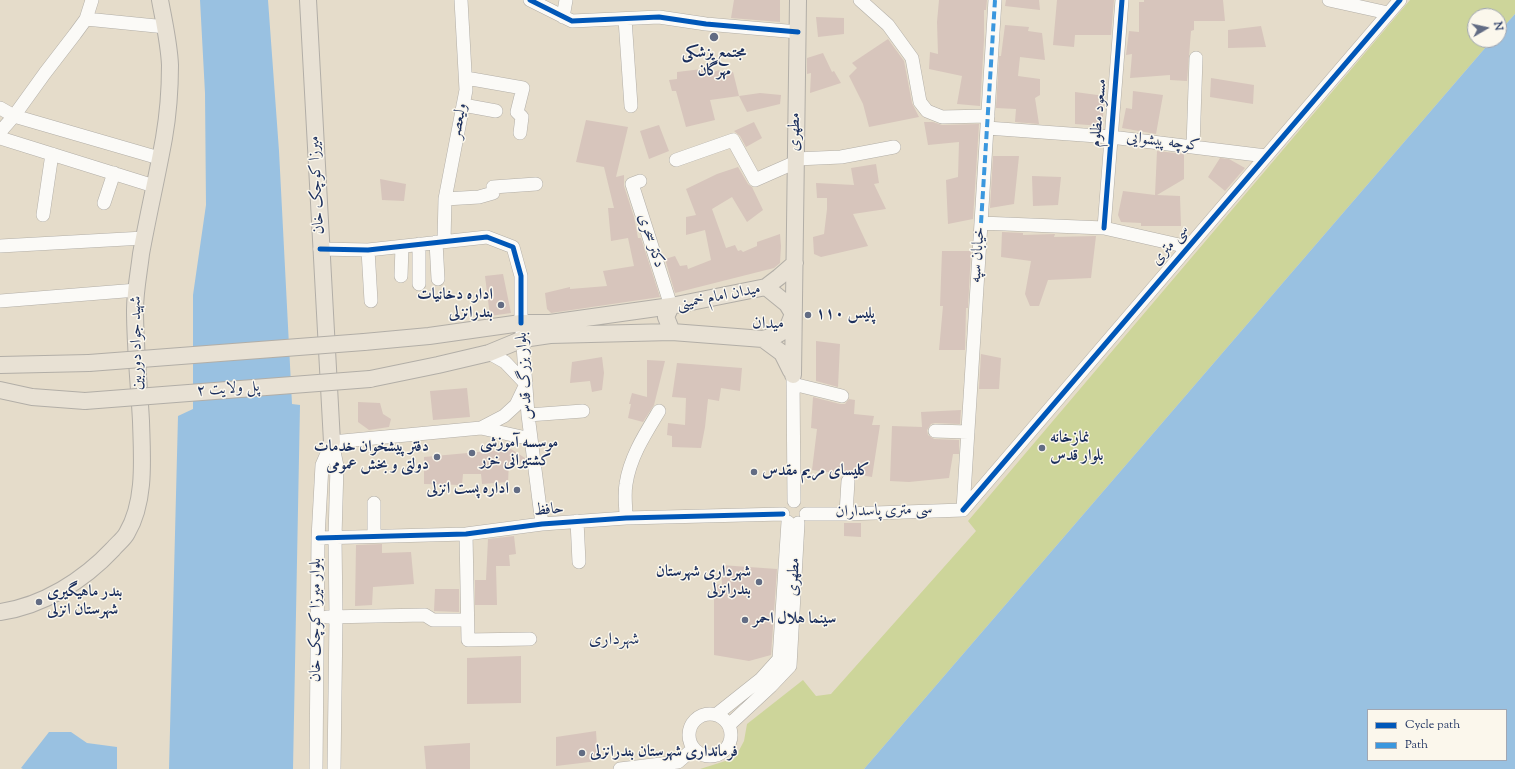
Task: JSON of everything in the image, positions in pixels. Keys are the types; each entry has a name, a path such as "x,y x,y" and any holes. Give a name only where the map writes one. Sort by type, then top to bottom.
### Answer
{"main road":[{"name":"شهید جواد دوربین","path":"0,612 18,609 58,592 84,576 127,534 137,508 141,478 142,450 135,309 144,238 164,137 169,90 170,65 166,28 160,0"},
{"name":"میرزا کوچک خان","path":"308,0 320,250 332,442"},
{"name":"مطهری","path":"793,314 798,0"},
{"path":"766,287 795,263"},
{"name":"میدان امام خمینی","path":"766,287 787,304 793,314 787,329 777,335 762,339 672,332 666,317 671,306 766,287"},
{"path":"0,365 89,362 364,342 522,328 671,306"},
{"path":"793,314 793,380"},
{"path":"522,328 550,335 672,332"},
{"name":"پل ولایت ۲","path":"0,390 32,397 86,400 370,379 438,366 489,353 522,328"},
{"path":"762,339 782,353 793,380"}],"street":[{"path":"0,132 14,116 44,73 86,19 92,0"},
{"name":"ولیعصر","path":"438,279 440,242 445,199 466,90 461,0"},
{"path":"530,0 572,21 659,17 706,24 798,32"},
{"path":"563,17 566,0"},
{"name":"کوچه پیشوایی","path":"860,0 888,25 912,58 920,102 927,112 942,117 1266,156"},
{"name":"خیابان سپه","path":"963,510 995,0"},
{"name":"مسعود مظلوم","path":"1104,228 1122,0"},
{"path":"1329,0 1388,13"},
{"name":"سی متری","path":"963,510 1400,0"},
{"path":"86,19 166,28"},
{"path":"625,19 632,106"},
{"path":"1193,147 1196,58"},
{"path":"466,78 523,88 517,112 522,116 520,133"},
{"path":"463,105 496,111"},
{"path":"0,108 14,116 159,158"},
{"path":"0,138 154,186"},
{"path":"676,160 733,140 755,180 796,160 841,157 894,147"},
{"path":"43,215 52,154"},
{"path":"104,203 114,173"},
{"name":"دکتر سحری","path":"640,181 632,184 671,306"},
{"path":"445,199 479,197 493,193 493,187 536,184"},
{"path":"981,224 1104,228 1188,248"},
{"name":"بلوار بزرگ قدس","path":"440,242 487,237 513,247 521,276 522,328 528,415 542,524"},
{"path":"0,246 144,238"},
{"path":"320,250 368,250 440,242"},
{"path":"418,244 419,284"},
{"path":"401,276 402,246"},
{"path":"368,250 371,301"},
{"path":"0,301 137,290"},
{"path":"481,428 504,416 516,405 526,384 505,362 489,353"},
{"path":"794,501 793,380 842,396"},
{"path":"528,415 583,411"},
{"path":"626,518 626,484 633,456 660,411"},
{"path":"332,442 481,428 531,439"},
{"path":"935,431 968,432"},
{"name":"بلوار میرزا کوچک خان","path":"332,442 337,466 335,537 336,617 334,767"},
{"name":"بلوار میرزا کوچک خان","path":"316,766 318,538 322,465 332,442"},
{"path":"846,514 848,481"},
{"path":"794,501 803,504 805,509 794,518 786,505 794,501"},
{"path":"374,503 374,536"},
{"name":"سی متری پاسداران","path":"794,518 846,514 963,510"},
{"name":"حافظ","path":"318,538 466,534 542,524 626,518 794,518"},
{"name":"مطهری","path":"717,714 761,679 779,660 794,518"},
{"name":"مطهری","path":"729,725 790,666 794,518"},
{"path":"577,521 579,562"},
{"path":"466,534 466,620 468,640 530,639"},
{"path":"318,617 425,615 433,620 466,620"},
{"path":"317,695 335,694"},
{"path":"711,713 717,714 729,725 731,736 730,742 724,751 719,754 714,756 702,755 690,744 688,733 692,723 700,715 711,713"},
{"path":"620,769 678,762 694,749"},
{"path":"316,766 334,767"}],"green space":[{"path":"1410,0 1515,0 1515,14 1507,23 1507,8 1467,8 1467,48 1485,48 864,769 700,769 735,758 744,741 747,724 803,680 816,696 831,694 976,531 968,521"}],"water":[{"path":"200,0 268,0 279,151 292,404 300,405 293,769 169,769 178,416 193,409 193,295 206,205 205,93"},
{"path":"1515,14 1515,769 864,769 1485,48 1507,48 1507,23"},
{"path":"49,732 71,732 87,743 117,747 117,769 21,768"}],"building":[{"path":"734,0 780,0 780,22 731,18"},
{"path":"939,0 987,0 986,10 984,10 984,40 980,106 957,104 962,76 929,69 930,52 938,54 937,22"},
{"path":"1006,0 1039,0 1040,10 1005,6"},
{"path":"1057,0 1114,0 1111,35 1075,35 1074,47 1053,45"},
{"path":"1144,0 1223,0 1225,21 1194,21 1194,30 1191,31 1187,81 1170,80 1170,75 1130,78 1132,54 1126,55 1129,31 1139,32 1139,2 1144,2"},
{"path":"816,17 844,18 844,34 818,37"},
{"path":"1005,25 1029,27 1028,31 1042,33 1045,60 1020,57 1018,76 1040,79 1040,95 1035,98 1039,124 1015,122 1016,109 996,108 999,56 1001,56"},
{"path":"1261,26 1266,47 1228,48 1228,30"},
{"path":"888,39 904,61 912,103 919,117 869,127 863,104 849,76 857,68 852,63"},
{"path":"823,53 832,72 834,71 841,83 810,93 811,73 807,74 807,58"},
{"path":"702,69 704,76 719,70 723,75 733,72 739,96 710,100 715,120 686,127 676,91 672,91 669,80 677,79 677,72"},
{"path":"1211,78 1254,85 1253,104 1210,97"},
{"path":"1133,91 1163,95 1156,134 1122,128 1126,108 1132,109"},
{"path":"1075,92 1105,96 1102,126 1075,124"},
{"path":"760,93 781,95 780,104 747,112 739,96"},
{"path":"586,120 628,127 616,177 624,175 624,186 634,217 638,238 641,238 660,297 551,313 547,309 545,293 570,287 570,289 607,286 603,271 634,266 628,238 611,241 608,208 614,208 604,167 576,162"},
{"path":"754,122 762,138 746,147 740,136 734,131"},
{"path":"924,122 933,122 942,125 979,124 973,219 948,224 946,180 958,177 959,142 928,145"},
{"path":"659,125 669,151 649,159 640,131"},
{"path":"1157,151 1184,154 1184,179 1157,195 1180,196 1181,226 1141,226 1141,223 1121,222 1118,215 1123,191 1155,195"},
{"path":"993,156 1019,156 1014,204 990,208"},
{"path":"1220,158 1229,159 1245,168 1225,191 1208,177"},
{"path":"876,164 879,183 874,184 886,209 853,214 868,246 821,257 814,254 813,237 824,234 827,209 827,198 817,198 816,183 854,185 851,168"},
{"path":"738,167 748,184 752,187 763,210 747,222 732,197 712,209 726,248 735,245 738,251 741,250 743,252 757,246 757,242 780,234 780,263 774,268 675,293 665,259 675,256 680,266 687,265 688,269 711,260 705,230 686,235 686,217 696,215 686,189 717,174"},
{"path":"1032,176 1061,177 1058,205 1033,206"},
{"path":"380,179 406,184 404,201 382,200"},
{"path":"1002,232 1023,233 1023,235 1055,234 1054,237 1096,236 1091,278 1048,280 1039,306 1030,306 1025,294 1031,261 1001,257"},
{"path":"942,251 971,251 968,308 966,308 965,350 939,350 943,306 940,306"},
{"path":"503,274 511,313 490,316 485,276"},
{"path":"816,341 840,344 838,387 816,381"},
{"path":"981,354 1001,358 999,389 979,389"},
{"path":"602,357 604,373 602,390 592,392 590,381 570,383 572,362"},
{"path":"647,360 665,361 654,405 643,422 628,418 631,404 629,404 632,393 647,397"},
{"path":"677,363 742,368 740,391 721,388 719,401 708,399 701,448 672,447 672,436 667,435 668,423 685,425 686,398 672,397"},
{"path":"467,388 470,417 433,420 430,391"},
{"path":"813,397 840,404 845,404 849,399 855,400 854,414 874,416 872,425 880,425 872,477 849,473 844,474 812,470 817,429 811,428"},
{"path":"358,402 380,403 383,414 391,419 389,427 369,430 358,422"},
{"path":"961,410 960,424 935,423 931,424 927,430 928,435 934,439 959,440 959,454 953,454 949,478 909,482 890,481 892,426 922,427 921,412"},
{"path":"511,449 525,458 526,462 509,463 508,482 482,484 481,474 463,474 462,485 424,484 424,457"},
{"path":"844,523 861,523 861,537 844,536"},
{"path":"514,536 516,554 509,555 510,566 496,566 497,605 475,605 475,580 486,580 488,539"},
{"path":"382,544 382,553 411,552 414,584 373,587 372,605 355,606 356,545"},
{"name":"سینما هلال احمر","path":"721,565 777,569 771,655 749,661 714,655 714,585 722,584"},
{"path":"435,589 459,589 459,612 434,611"},
{"path":"521,656 521,703 467,704 467,658"},
{"path":"596,731 598,761 556,766 556,737"},
{"path":"470,743 470,769 426,769 424,746"}],"marked path":[{"path":"981,223 995,0"}],"cycle path":[{"path":"530,0 572,21 659,17 706,24 798,32"},
{"path":"1104,228 1122,0"},
{"path":"963,510 1400,0"},
{"path":"320,249 368,250 487,237 513,247 521,276 521,323"},
{"path":"318,538 466,534 542,524 626,518 783,514"}],"place":[{"name":"مجتمع پزشکی مهرگان","path":"714,37"},
{"name":"اداره دخانیات بندرانزلی","path":"501,305"},
{"name":"پلیس ۱۱۰","path":"808,315"},
{"name":"نمازخانه بلوار قدس","path":"1042,448"},
{"name":"موسسه آموزشی کشتیرانی خزر","path":"472,453"},
{"name":"دفتر پیشخوان خدمات دولتی و بخش عمومی","path":"437,457"},
{"name":"کلیسای مریم مقدس","path":"754,472"},
{"name":"اداره پست انزلی","path":"517,490"},
{"name":"شهرداری شهرستان بندرانزلی","path":"759,582"},
{"name":"بندر ماهیگیری شهرستان انزلی","path":"39,602"},
{"name":"سینما هلال احمر","path":"745,620"},
{"name":"فرمانداری شهرستان بندرانزلی","path":"582,753"}],"district":[{"name":"میدان","path":"768,325"},
{"name":"شهرداری","path":"614,641"}]}
